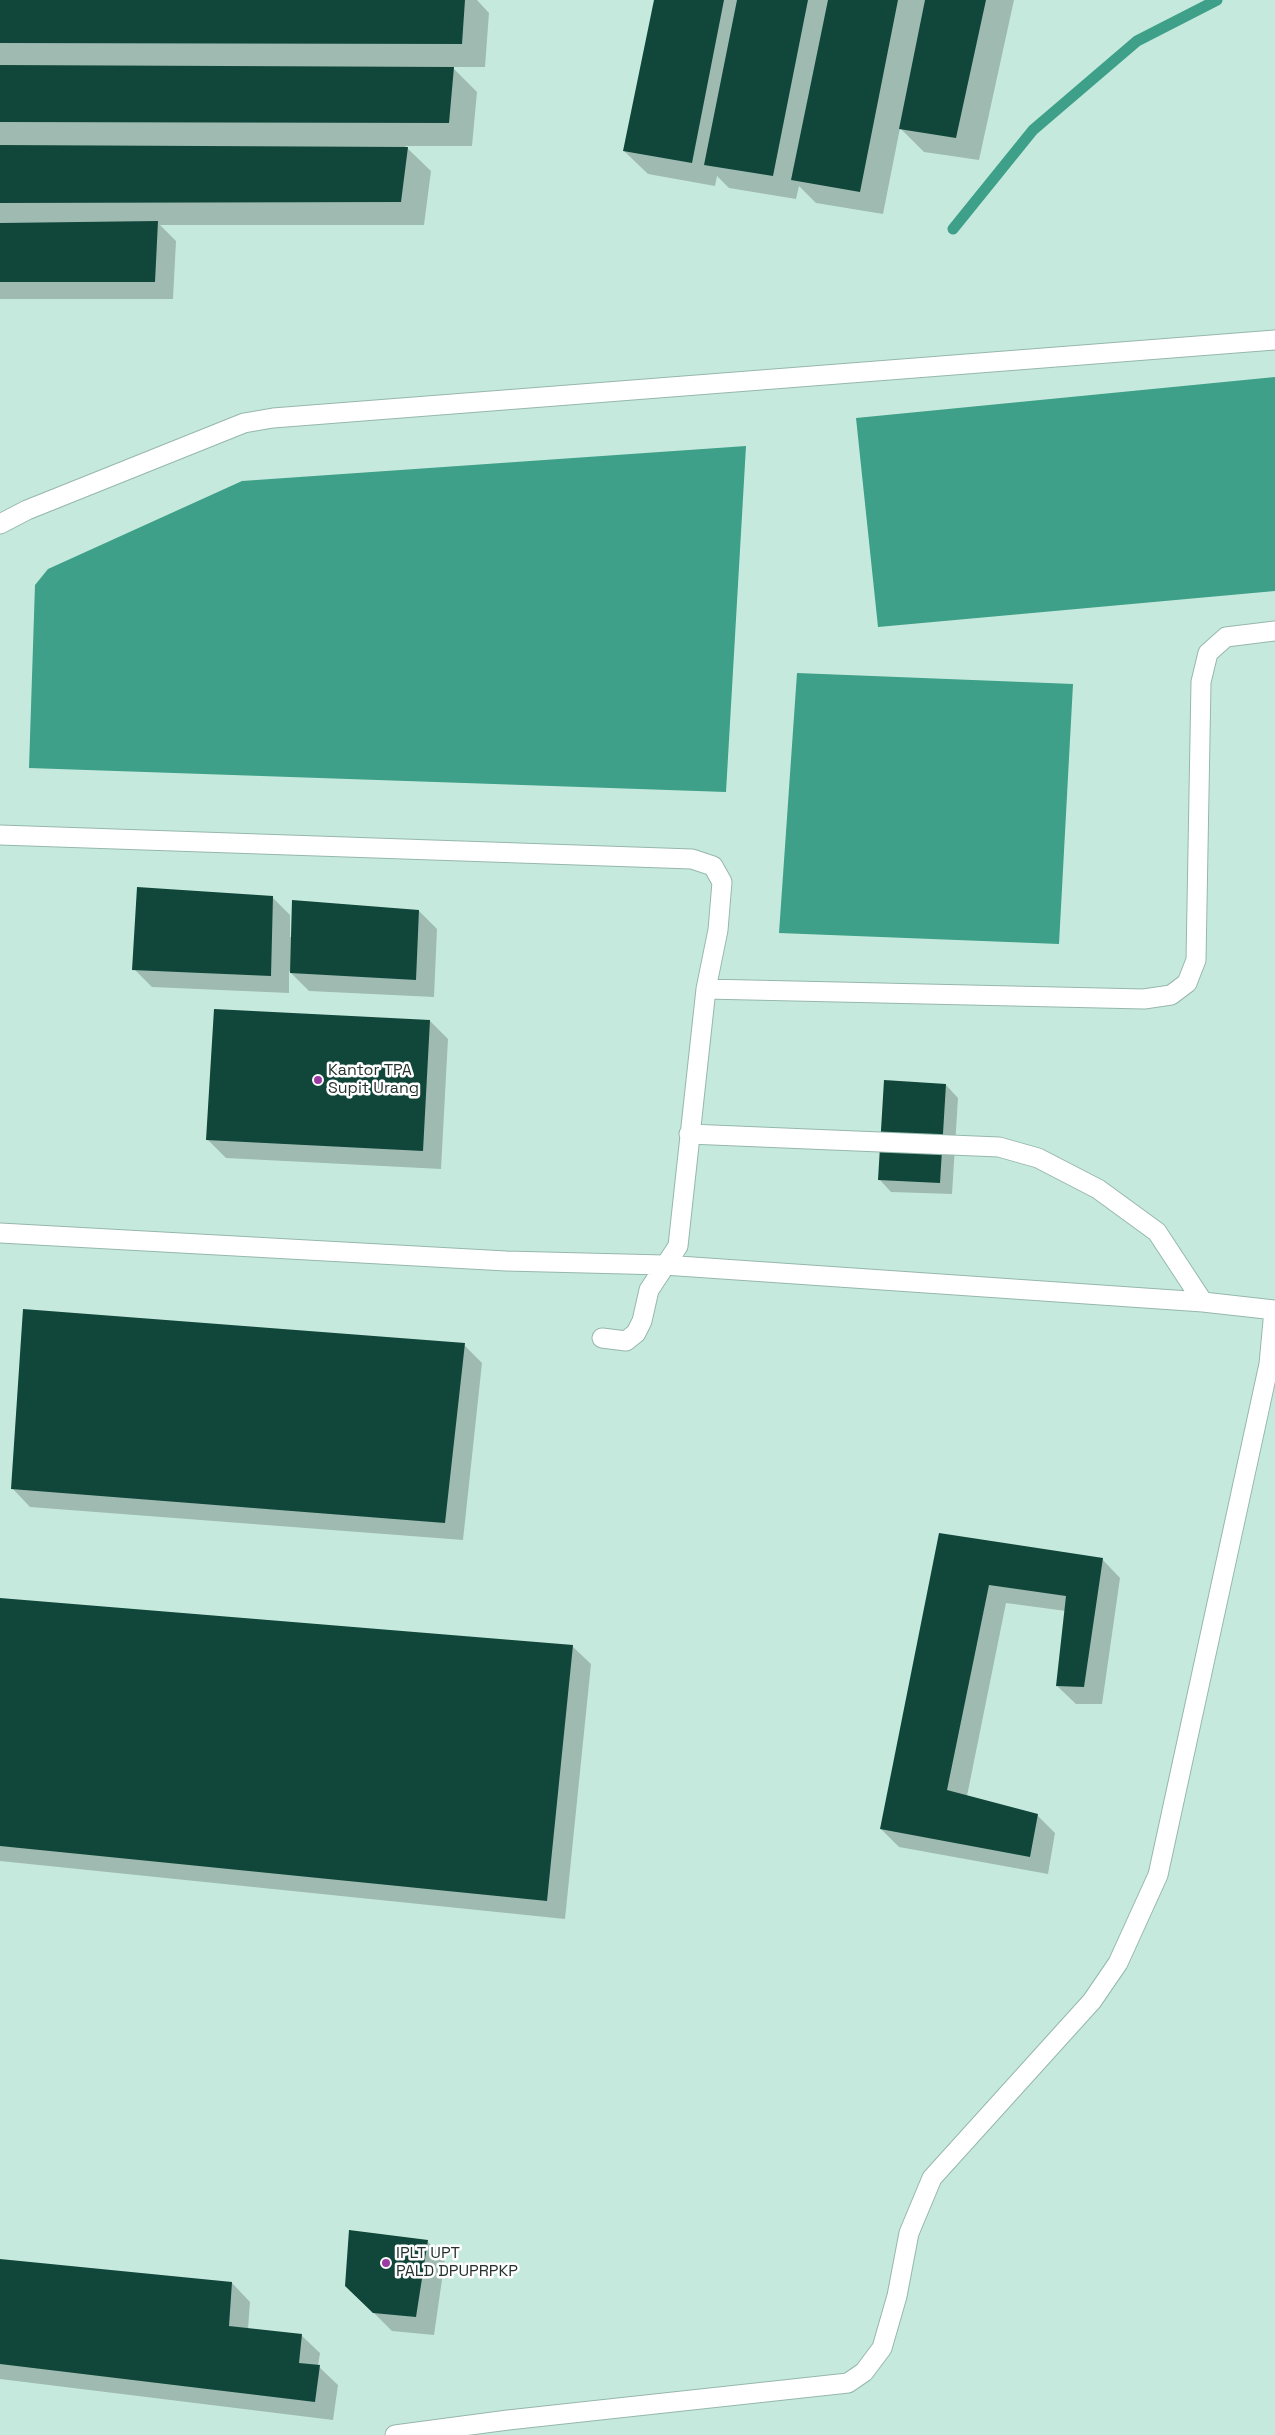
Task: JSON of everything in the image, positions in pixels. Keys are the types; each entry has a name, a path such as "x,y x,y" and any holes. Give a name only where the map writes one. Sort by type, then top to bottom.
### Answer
{"lane":[{"path":"0,524 27,510 244,423 274,418 1275,340"},
{"path":"706,988 1144,999 1171,995 1187,983 1196,960 1201,682 1208,653 1226,637 1275,631"},
{"path":"0,835 692,859 713,866 722,882 718,930 706,988 678,1246 650,1290 642,1321 636,1333 626,1341 602,1338"},
{"path":"689,1134 999,1146 1038,1158 1098,1189 1157,1232 1203,1302"},
{"path":"0,1233 506,1262 664,1266 1203,1302 1274,1310 1269,1364 1158,1875 1118,1963 1092,2001 932,2178 909,2233 898,2296 882,2348 864,2372 848,2383 508,2420 395,2435"}],"shaded area":[{"path":"1275,377 1275,591 878,627 856,418"},
{"path":"746,446 726,792 29,768 35,585 48,569 242,481"},
{"path":"797,673 1073,684 1059,944 779,933"}],"building":[{"path":"0,0 465,0 462,44 0,43"},
{"path":"654,0 724,0 692,163 623,151"},
{"path":"737,0 808,0 773,176 704,165"},
{"path":"828,0 898,0 860,192 791,180"},
{"path":"925,0 986,0 956,138 899,129"},
{"path":"0,65 454,67 449,123 0,122"},
{"path":"0,145 408,147 401,202 0,203"},
{"path":"158,221 155,282 0,282 0,223"},
{"path":"137,887 273,896 271,976 132,970"},
{"path":"292,900 419,910 416,980 290,973"},
{"name":"Kantor TPA Supit Urang","path":"214,1009 430,1020 423,1151 206,1140"},
{"path":"884,1080 946,1084 940,1183 878,1180"},
{"path":"23,1309 465,1343 445,1523 11,1489"},
{"path":"939,1533 1103,1558 1084,1687 1056,1686 1066,1596 989,1585 947,1790 1038,1814 1030,1857 880,1829"},
{"path":"0,1598 573,1645 547,1901 0,1846"},
{"name":"IPLT UPT PALD DPUPRPKP","path":"349,2230 428,2240 416,2317 373,2313 345,2286"},
{"path":"0,2259 232,2282 229,2326 302,2334 299,2363 320,2365 315,2402 0,2364"}],"waterway":[{"path":"953,229 1033,130 1137,41 1217,0"}],"place":[{"name":"Kantor TPA Supit Urang","path":"318,1080"},
{"name":"IPLT UPT PALD DPUPRPKP","path":"386,2263"}]}
